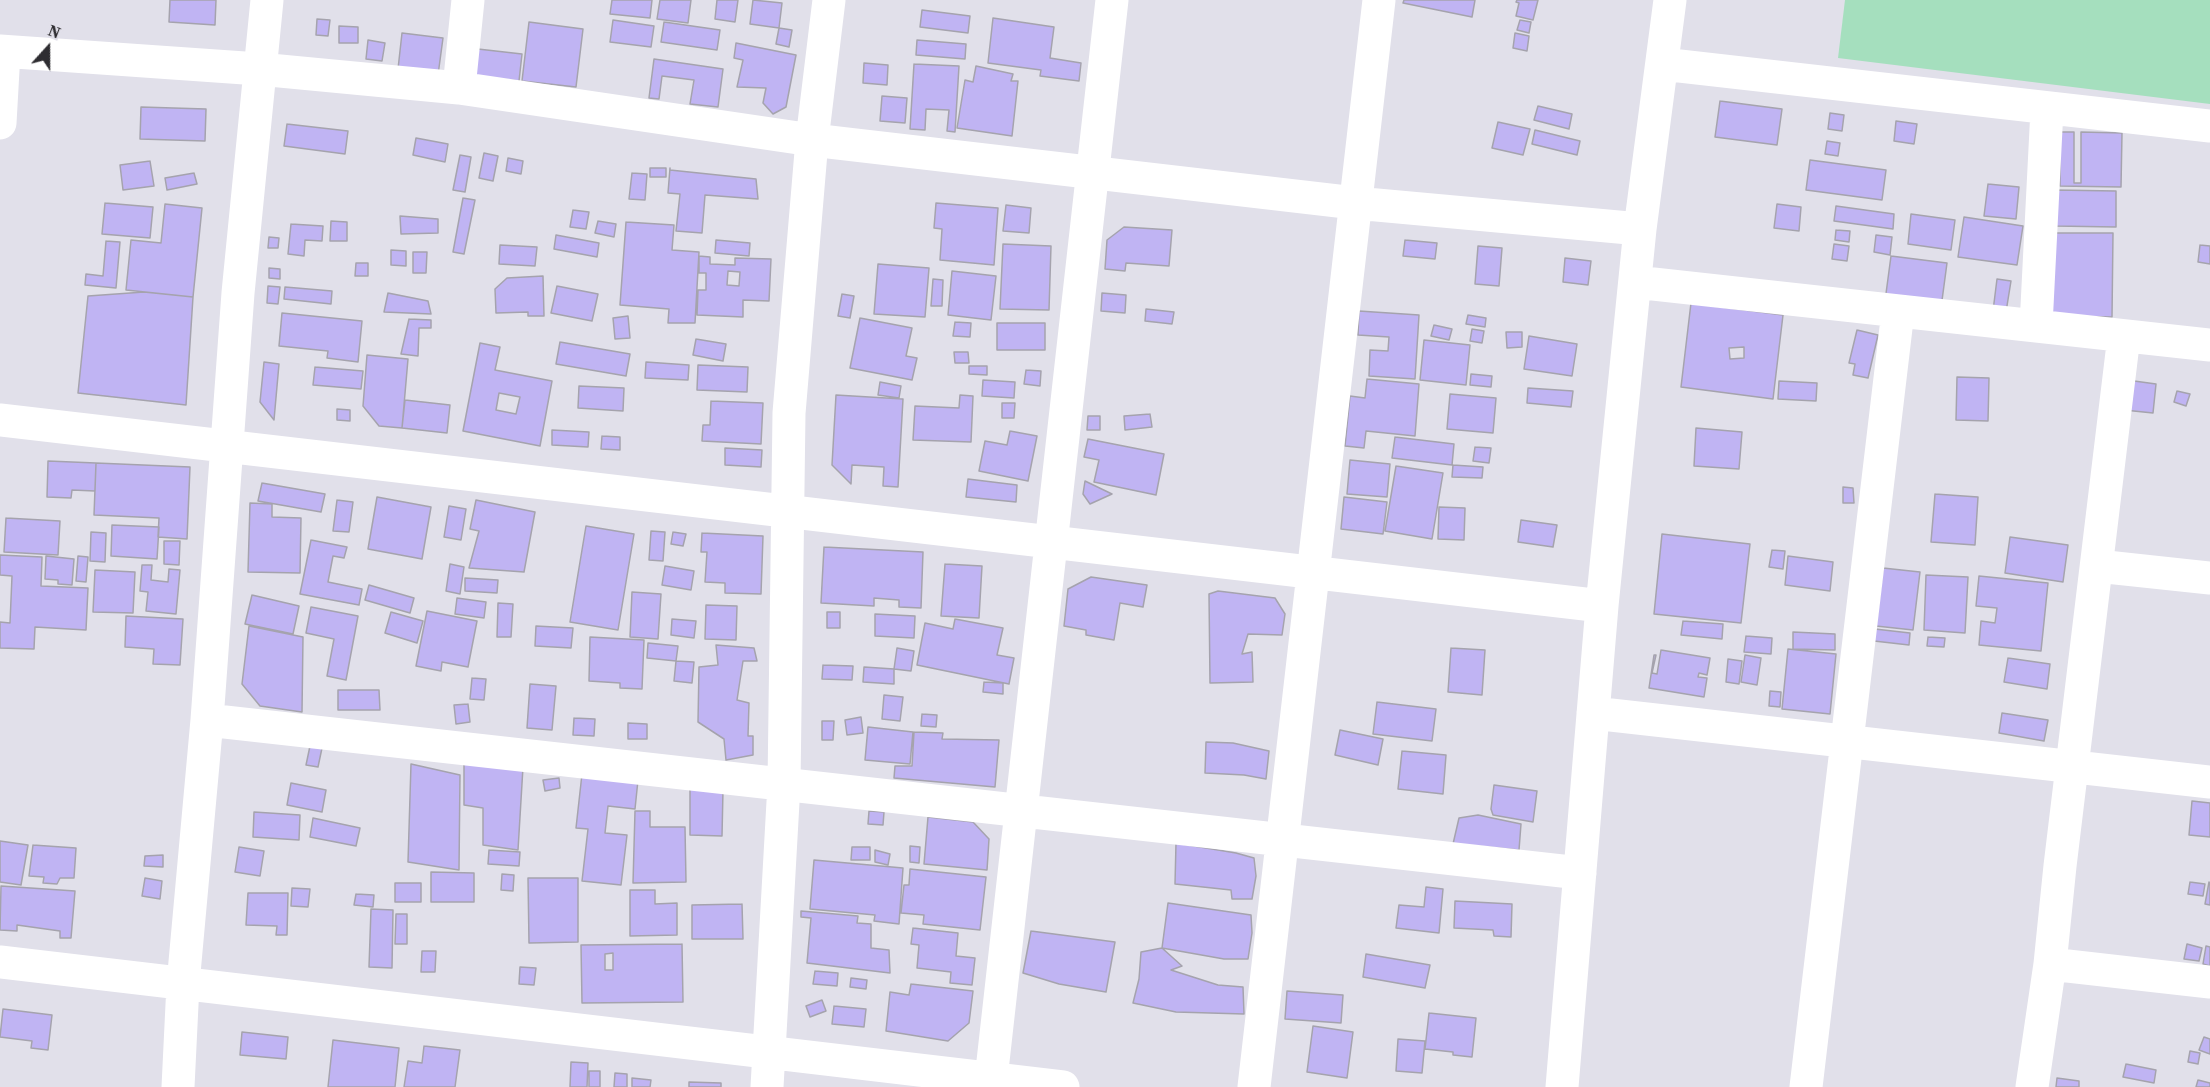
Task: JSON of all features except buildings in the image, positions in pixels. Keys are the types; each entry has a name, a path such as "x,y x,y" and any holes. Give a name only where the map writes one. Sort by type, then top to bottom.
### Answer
{"street":[{"path":"178,1087 183,984 207,720 239,282 267,0"},
{"path":"459,88 468,0"},
{"path":"767,1087 784,784 789,413 812,140 829,0"},
{"path":"991,1078 1112,0"},
{"path":"1254,1087 1378,0"},
{"path":"1562,1087 1602,606 1640,229 1670,0"},
{"path":"0,123 2,52 259,69 459,88 812,140 1355,203 1640,229"},
{"path":"1662,64 2210,126"},
{"path":"2036,326 2047,109"},
{"path":"1635,282 2210,345"},
{"path":"1806,1087 1898,311"},
{"path":"2032,1087 2050,964 2124,336"},
{"path":"0,420 1602,606"},
{"path":"2097,566 2210,578"},
{"path":"1593,713 2210,782"},
{"path":"207,720 1580,873"},
{"path":"0,962 1063,1087"},
{"path":"2050,964 2210,982"}],"green space":[{"path":"1845,0 2210,0 2210,104 1838,58"}]}
